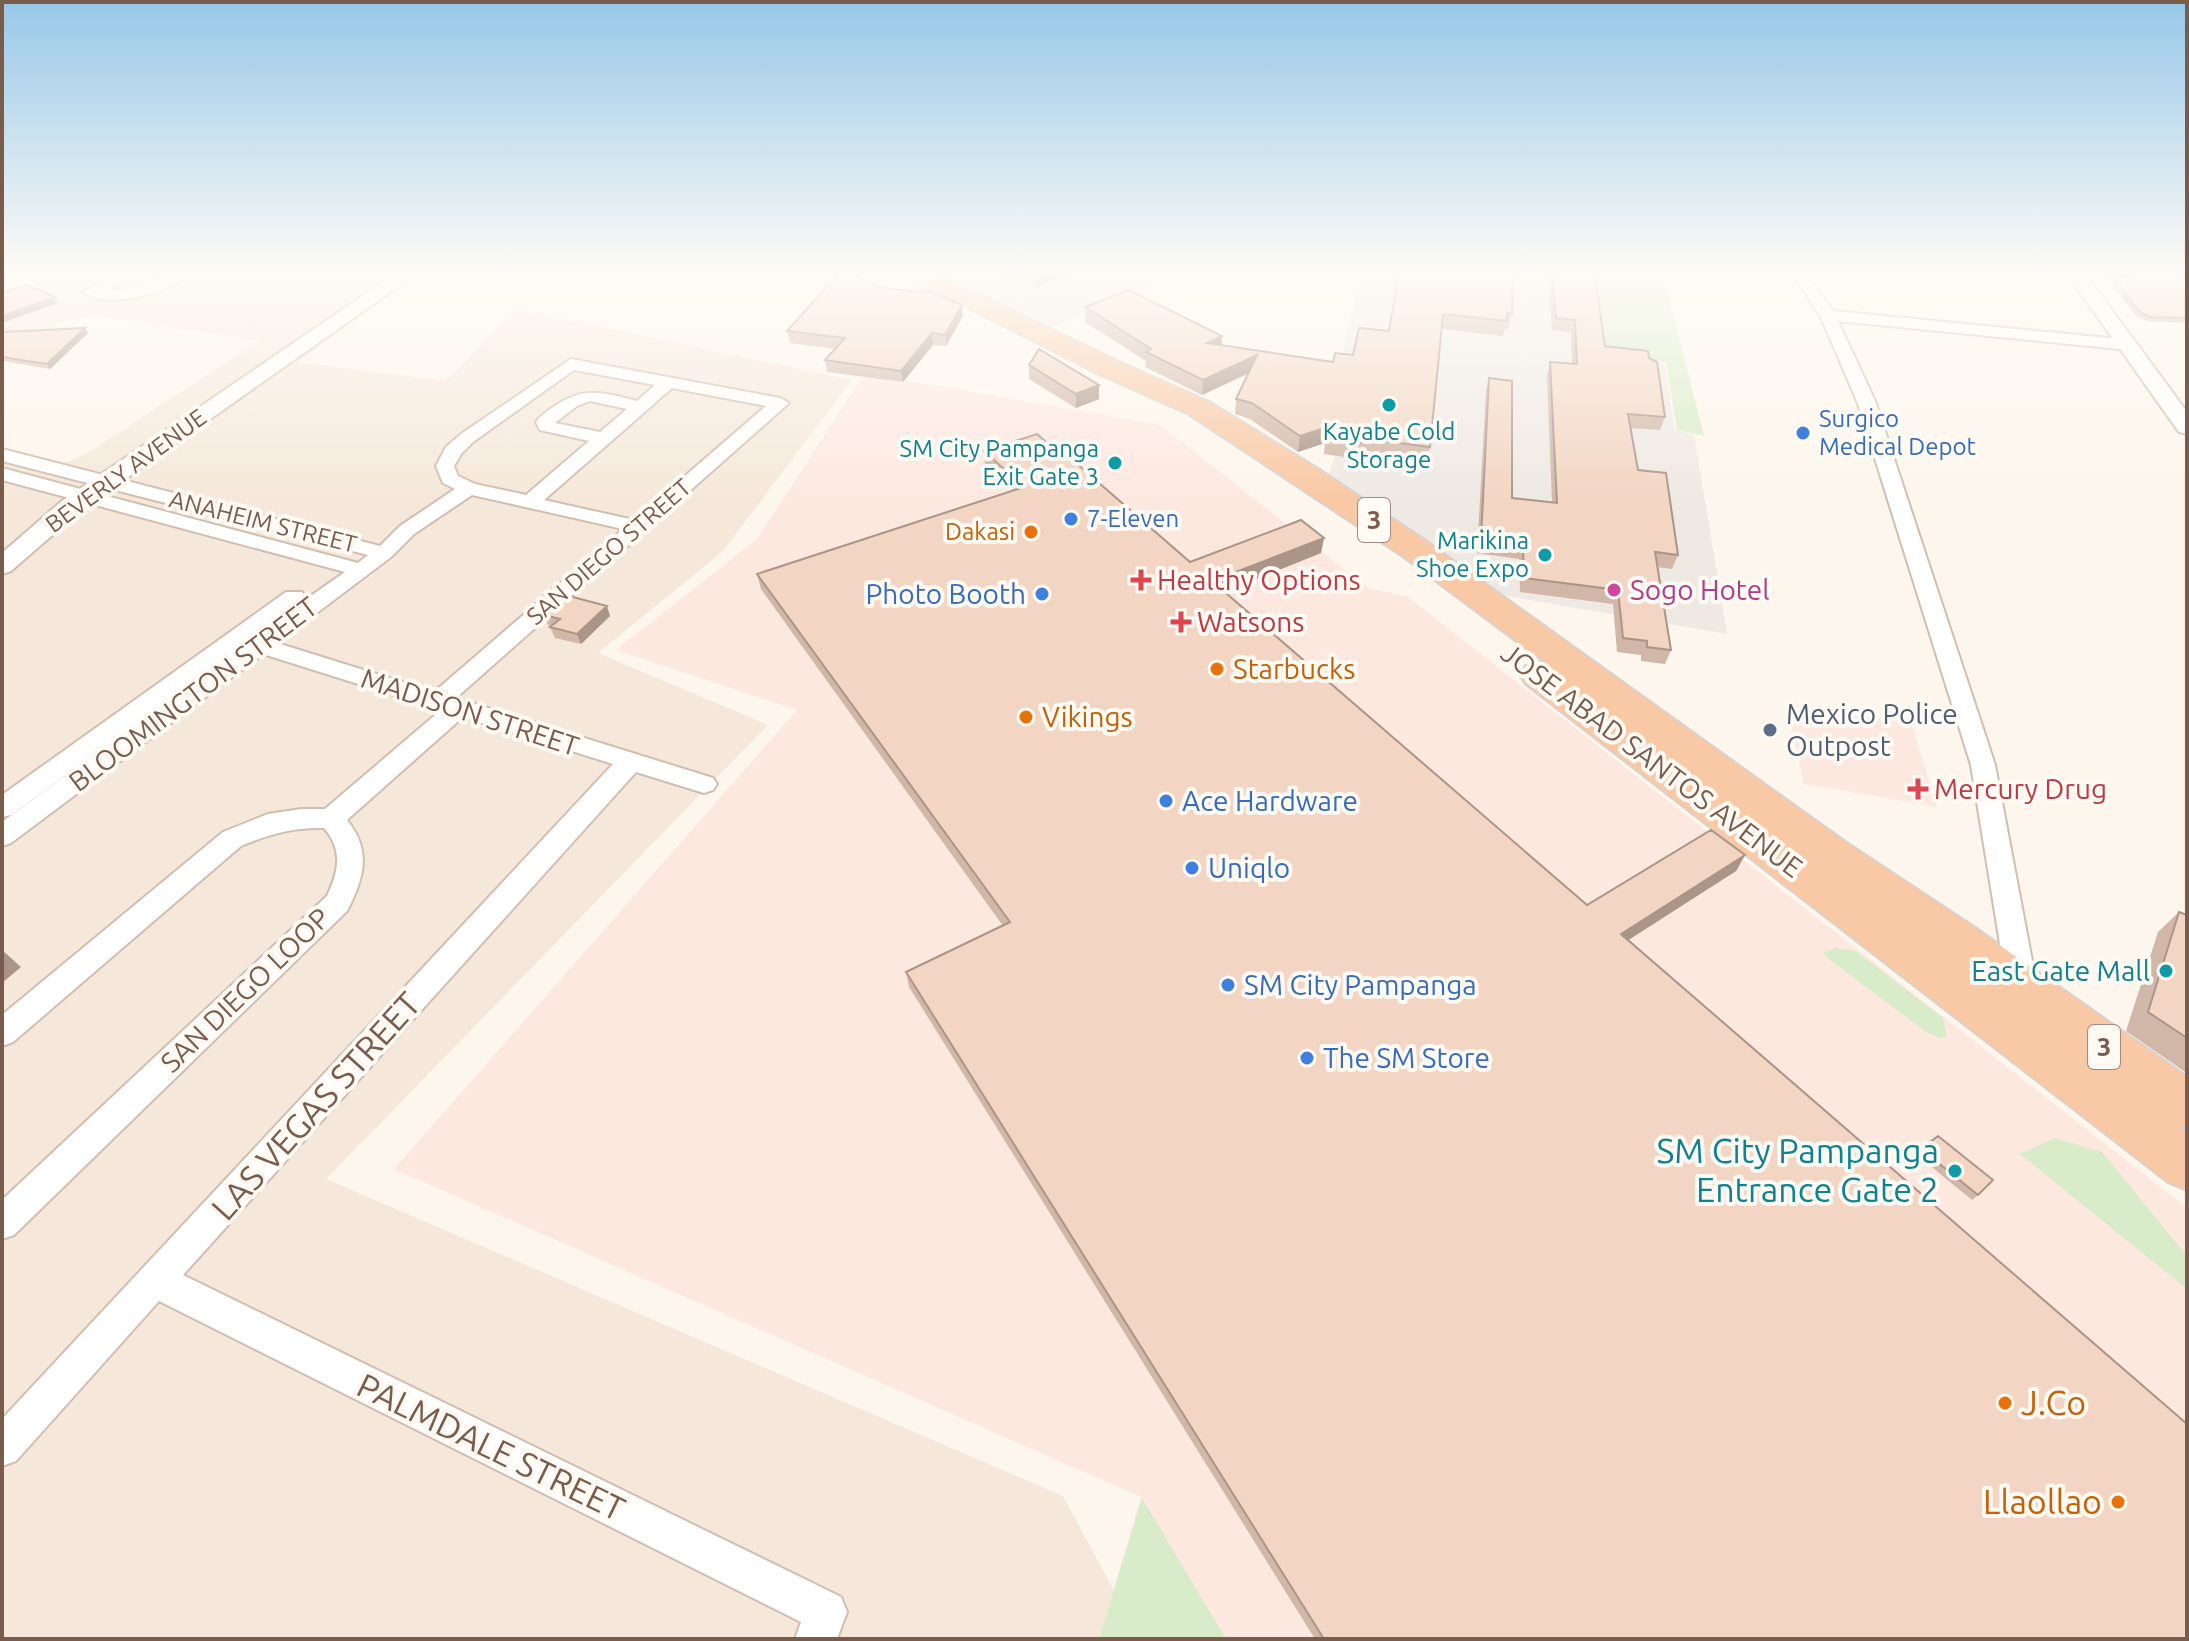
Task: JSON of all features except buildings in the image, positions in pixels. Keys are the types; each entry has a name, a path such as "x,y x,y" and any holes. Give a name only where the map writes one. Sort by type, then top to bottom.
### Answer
{"highway":[{"name":"JOSE ABAD SANTOS AVENUE","path":"1068,348 1199,408 1607,708 2187,1165"},
{"name":"JOSE ABAD SANTOS AVENUE","path":"1607,708 1830,853 2187,1106"},
{"path":"1830,853 2014,1007 2187,1135"}],"street":[{"name":"BEVERLY AVENUE","path":"2,566 85,486 283,348"},
{"name":"BEVERLY AVENUE","path":"2,541 295,348"},
{"path":"1842,348 1866,401 1983,765 2022,987"},
{"path":"2131,348 2187,427"},
{"path":"638,527 469,488 450,479 445,466 453,451 571,364 669,382"},
{"path":"530,502 669,382"},
{"name":"SAN DIEGO STREET","path":"331,819 638,527 780,403 669,382"},
{"path":"602,438 553,429 545,422 571,399 581,395 640,407"},
{"name":"ANAHEIM STREET","path":"2,455 85,486 361,559"},
{"name":"ANAHEIM STREET","path":"2,474 85,486 361,559"},
{"name":"BLOOMINGTON STREET","path":"2,836 248,642 361,559 469,488"},
{"name":"BLOOMINGTON STREET","path":"2,808 248,642"},
{"name":"MADISON STREET","path":"248,642 704,784"},
{"name":"LAS VEGAS STREET","path":"2,1447 629,763"},
{"path":"2,1033 232,839 268,824 331,819"},
{"name":"SAN DIEGO LOOP","path":"2,1223 337,903 352,876 352,858 347,835 331,819"},
{"name":"PALMDALE STREET","path":"157,1281 821,1626"}],"shaded area":[{"path":"249,348 318,348 298,362 446,381 478,348 699,348 852,380 722,552 598,653 768,725 326,1179 1063,1496 1140,1639 2,1639 2,449 60,465 86,454"},
{"path":"1344,348 1601,348 1602,355 1664,363 1675,430 1694,435 1727,634 1495,594 1328,478 1337,447"},
{"name":"SM City Pampanga","path":"865,373 1160,425 1368,588 1408,597 2187,1208 2187,1639 1099,1639 1141,1497 394,1169 797,710 616,650 757,539"},
{"path":"1787,704 1911,723 1937,807 1804,784"}],"green space":[{"path":"1603,348 1681,348 1704,436 1677,430 1666,362 1604,355"},
{"path":"1835,948 1856,951 1943,1018 1947,1036 1940,1038 1926,1032 1823,953"},
{"path":"2055,1138 2102,1152 2187,1256 2187,1289 2020,1154"},
{"path":"1142,1498 1226,1639 1099,1639"}],"place":[{"name":"Kayabe Cold Storage","path":"1389,405"},
{"name":"Surgico Medical Depot","path":"1803,433"},
{"name":"SM City Pampanga Exit Gate 3","path":"1115,463"},
{"name":"7-Eleven","path":"1071,519"},
{"name":"Dakasi","path":"1031,532"},
{"name":"Marikina Shoe Expo","path":"1545,555"},
{"name":"Healthy Options","path":"1141,580"},
{"name":"Sogo Hotel","path":"1614,590"},
{"name":"Photo Booth","path":"1042,594"},
{"name":"Watsons","path":"1181,622"},
{"name":"Starbucks","path":"1217,669"},
{"name":"Vikings","path":"1026,717"},
{"name":"Mexico Police Outpost","path":"1770,730"},
{"name":"Mercury Drug","path":"1918,789"},
{"name":"Ace Hardware","path":"1166,801"},
{"name":"Uniqlo","path":"1192,868"},
{"name":"East Gate Mall","path":"2166,971"},
{"name":"SM City Pampanga","path":"1228,985"},
{"name":"The SM Store","path":"1307,1058"},
{"name":"SM City Pampanga Entrance Gate 2","path":"1955,1171"},
{"name":"J.Co","path":"2005,1403"},
{"name":"Llaollao","path":"2118,1502"}]}
